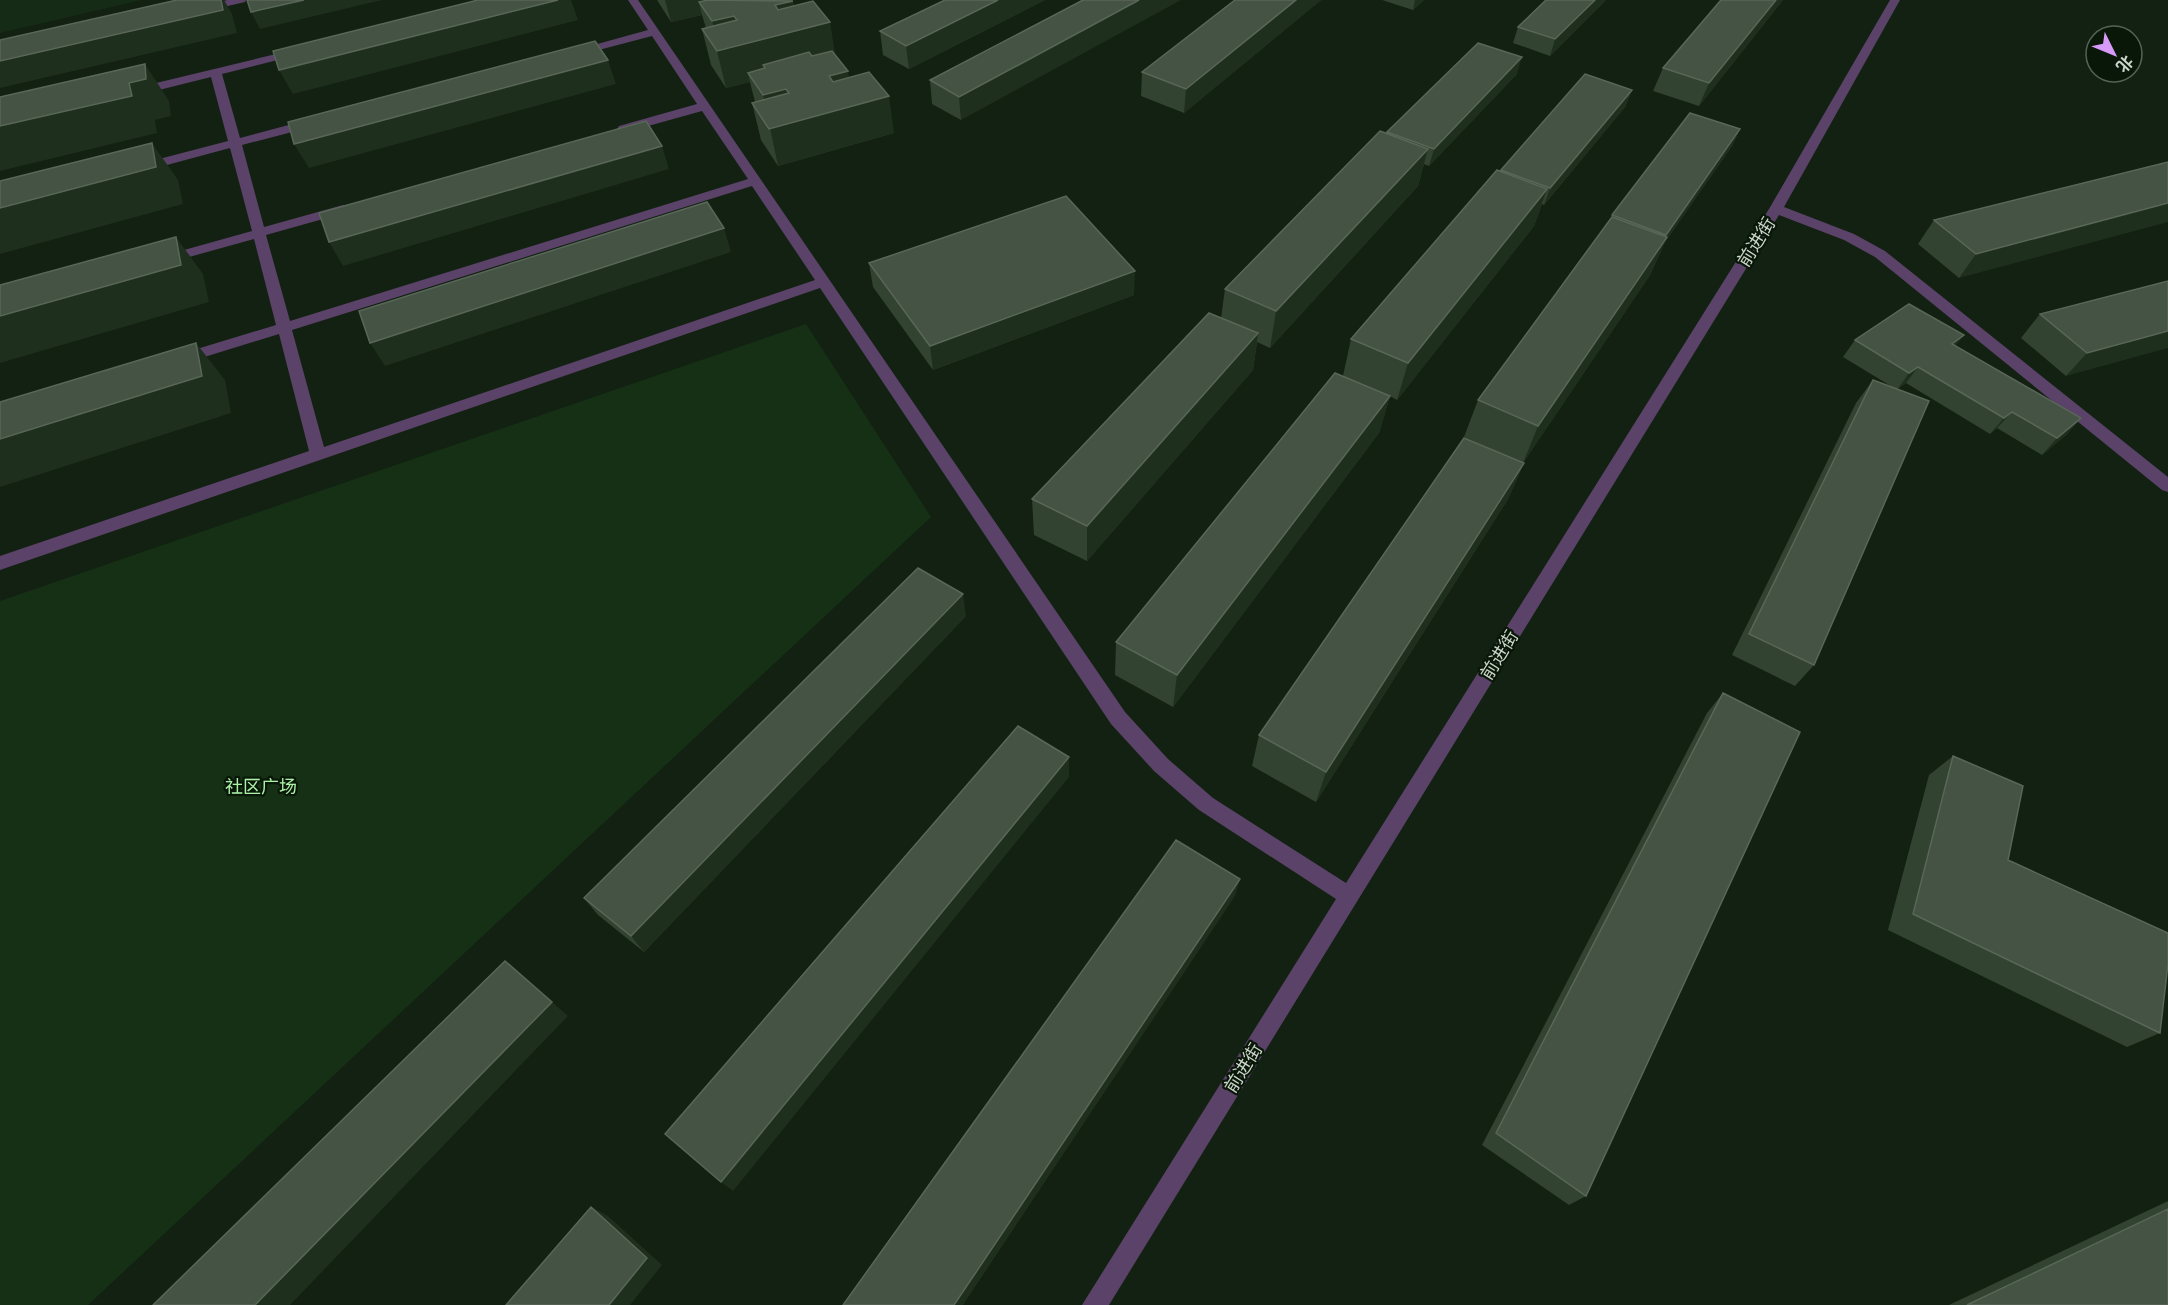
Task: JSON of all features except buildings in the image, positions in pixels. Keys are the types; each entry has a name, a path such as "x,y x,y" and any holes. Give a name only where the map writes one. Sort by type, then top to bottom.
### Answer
{"street":[{"path":"195,10 241,0"},
{"path":"633,0 1118,718 1161,765 1206,804 1349,896"},
{"name":"前进街","path":"1095,1305 1776,209 1895,0"},
{"path":"564,56 655,32"},
{"path":"125,94 306,50"},
{"path":"216,72 318,454"},
{"path":"614,132 705,106"},
{"path":"123,172 326,119"},
{"path":"170,362 756,181"},
{"path":"146,266 362,204"},
{"path":"1776,209 1849,237 1880,254 2168,486"},
{"path":"0,563 824,282"}],"shaded area":[{"path":"0,0 142,0 0,33"}],"green space":[{"name":"社区广场","path":"806,324 931,517 88,1305 0,1305 0,601"}]}
